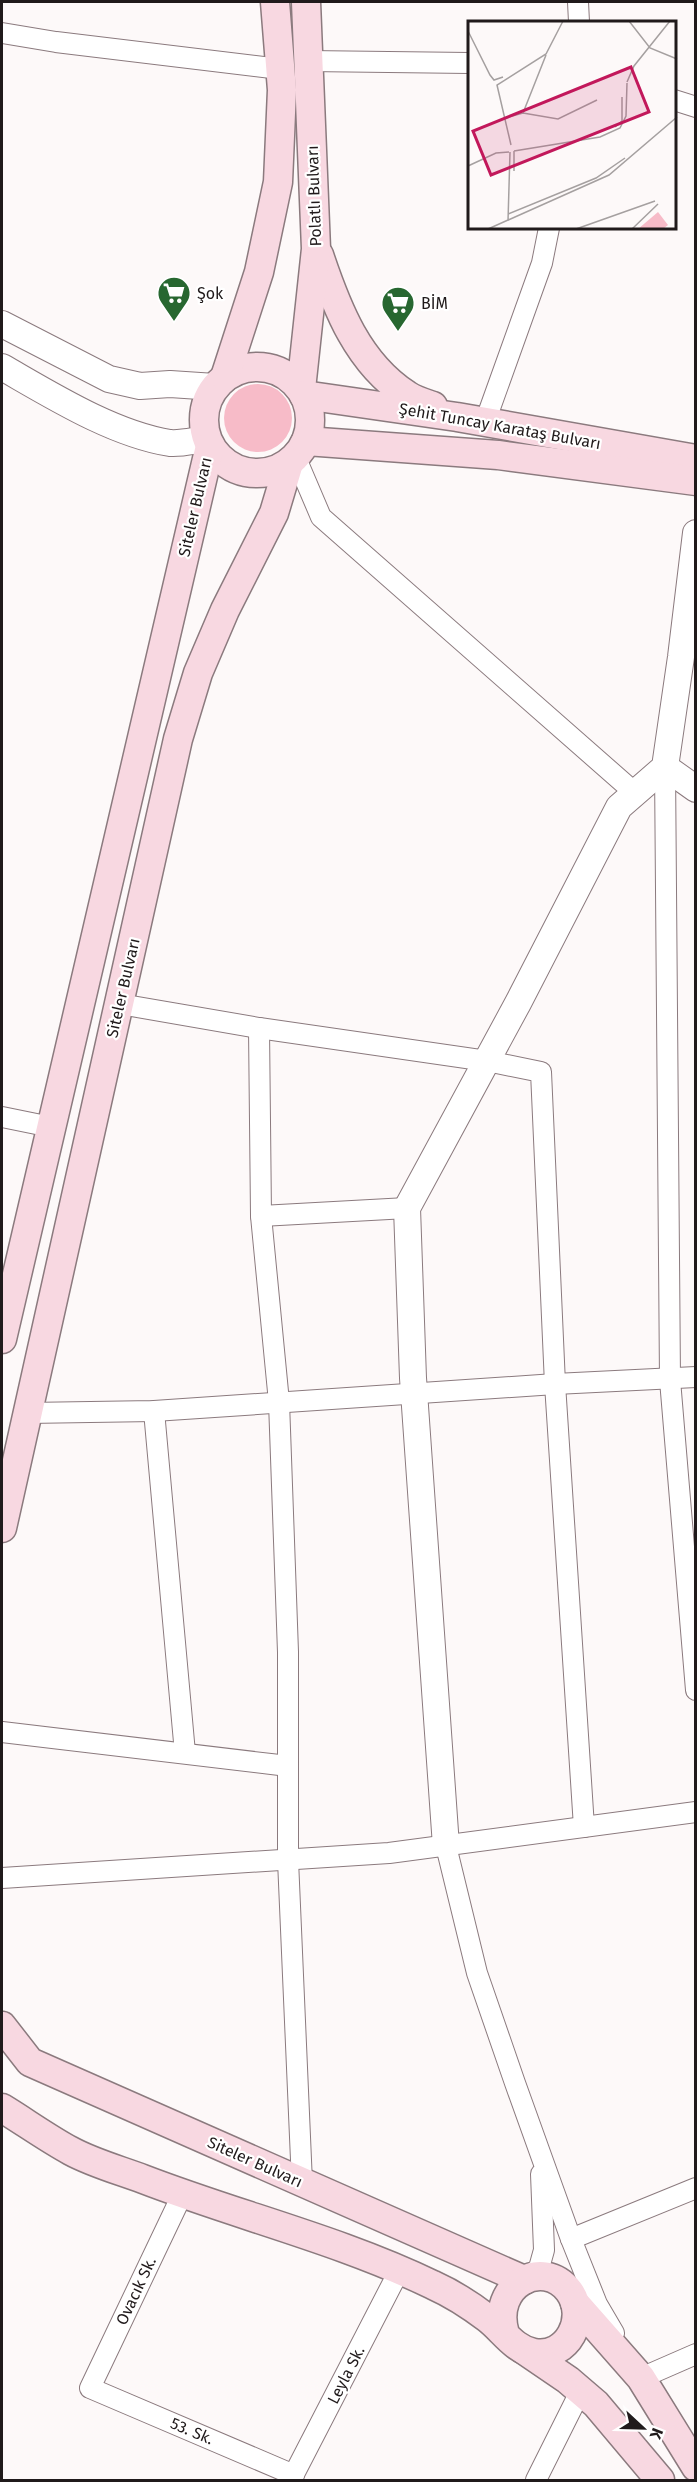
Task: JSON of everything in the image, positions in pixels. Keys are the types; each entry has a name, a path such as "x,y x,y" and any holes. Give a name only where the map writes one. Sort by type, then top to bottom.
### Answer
{"main road":[{"name":"Polatlı Bulvarı","path":"220,382 259,272 278,182 282,90 275,2"},
{"name":"Polatlı Bulvarı","path":"302,392 316,249 306,2"},
{"path":"316,249 330,290 356,344 380,371 407,395 457,417"},
{"path":"255,366 272,368 289,376 302,392 308,406 310,423 297,453 279,469 260,473 243,471 228,465 208,442 204,426 204,412 220,382 237,370 255,366"},
{"name":"Şehit Tuncay Karataş Bulvarı","path":"302,392 696,459"},
{"name":"Siteler Bulvarı","path":"2,1339 208,442"},
{"name":"Şehit Tuncay Karataş Bulvarı","path":"297,453 498,455 696,481"},
{"name":"Siteler Bulvarı","path":"2,1528 178,739 198,673 225,610 274,513 297,453"},
{"name":"Siteler Bulvarı","path":"2,2026 30,2062 524,2280"},
{"path":"2,2108 72,2152 182,2195 301,2233 400,2269 455,2295 596,2404 660,2481"},
{"path":"575,2302 577,2315 575,2327 565,2343 549,2352 536,2354 514,2342 501,2322 503,2303 513,2287 524,2280 536,2277 548,2278 560,2283 640,2378 696,2466"}],"street":[{"path":"578,2 579,21"},
{"path":"2,33 56,42 280,69"},
{"path":"308,61 468,63"},
{"path":"676,100 696,107"},
{"path":"485,422 542,263 549,230"},
{"path":"2,324 109,379 140,386 220,382"},
{"path":"2,367 71,407 132,432 172,443 208,442"},
{"path":"297,453 321,517 635,793"},
{"path":"696,533 665,767 670,1380 696,1690"},
{"path":"665,767 619,807 487,1061 407,1208 414,1393 446,1846 477,1973 571,2239 597,2304 640,2378 696,2354"},
{"path":"665,767 696,789"},
{"path":"120,1004 259,1028 487,1061 541,1072 555,1384 584,1827"},
{"path":"259,1028 261,1216 279,1402 288,1652 288,1860 303,2183"},
{"path":"2,1117 51,1127"},
{"path":"261,1216 407,1208"},
{"path":"27,1413 154,1411 555,1384 696,1377"},
{"path":"154,1411 185,1753"},
{"path":"2,1732 288,1766"},
{"path":"2,1878 288,1860 446,1846 696,1812"},
{"path":"524,2280 539,2268 544,2250 540,2153"},
{"path":"571,2239 696,2188"},
{"name":"Ovacık Sk.","path":"90,2388 182,2195"},
{"name":"Leyla Sk.","path":"293,2478 400,2269"},
{"name":"53. Sk.","path":"90,2388 293,2478"},
{"path":"536,2481 580,2390"}],"shaded area":[{"path":"258,384 271,387 282,394 289,405 292,418 289,431 282,442 271,449 258,452 245,449 234,442 227,431 224,418 227,405 234,394 245,387"}],"place":[{"name":"Şok","path":"174,322"},
{"name":"BİM","path":"398,332"}]}
